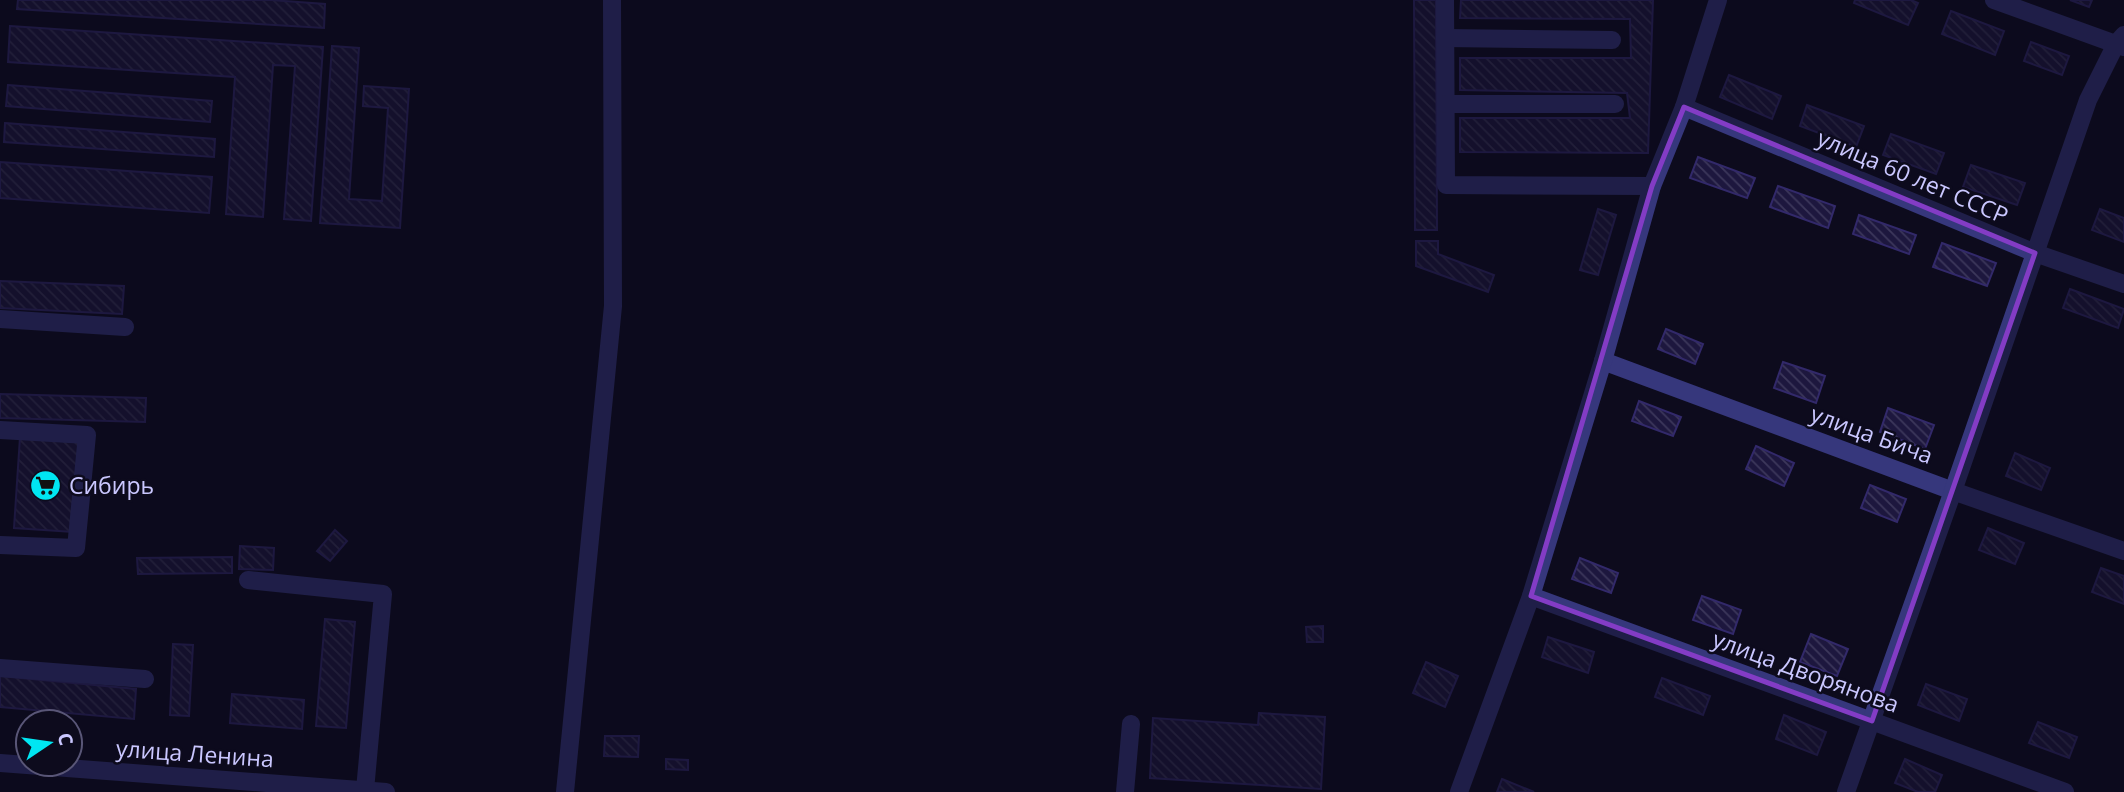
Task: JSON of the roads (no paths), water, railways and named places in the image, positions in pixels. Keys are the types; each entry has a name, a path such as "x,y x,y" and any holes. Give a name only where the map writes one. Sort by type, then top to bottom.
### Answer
{"street":[{"path":"565,792 613,306 612,0"},
{"path":"1445,0 1446,185 1652,186"},
{"path":"1459,792 1531,596 1603,361 1652,186 1684,107 1718,0"},
{"path":"1846,792 2088,100 2121,42 1994,0"},
{"path":"1445,38 1612,40"},
{"path":"1446,104 1615,104"},
{"name":"улица 60 лет СССР","path":"1684,107 2035,253 2124,284"},
{"path":"0,319 125,327"},
{"name":"улица Бича","path":"1603,361 1953,491 2124,551"},
{"path":"0,430 87,435 76,548 0,545"},
{"path":"248,580 383,594 365,790"},
{"name":"улица Дворянова","path":"1531,596 2065,792"},
{"path":"0,668 145,679"},
{"path":"1125,792 1131,724"},
{"name":"улица Ленина","path":"0,763 386,792"}],"place":[{"name":"Сибирь","path":"46,485"}]}
